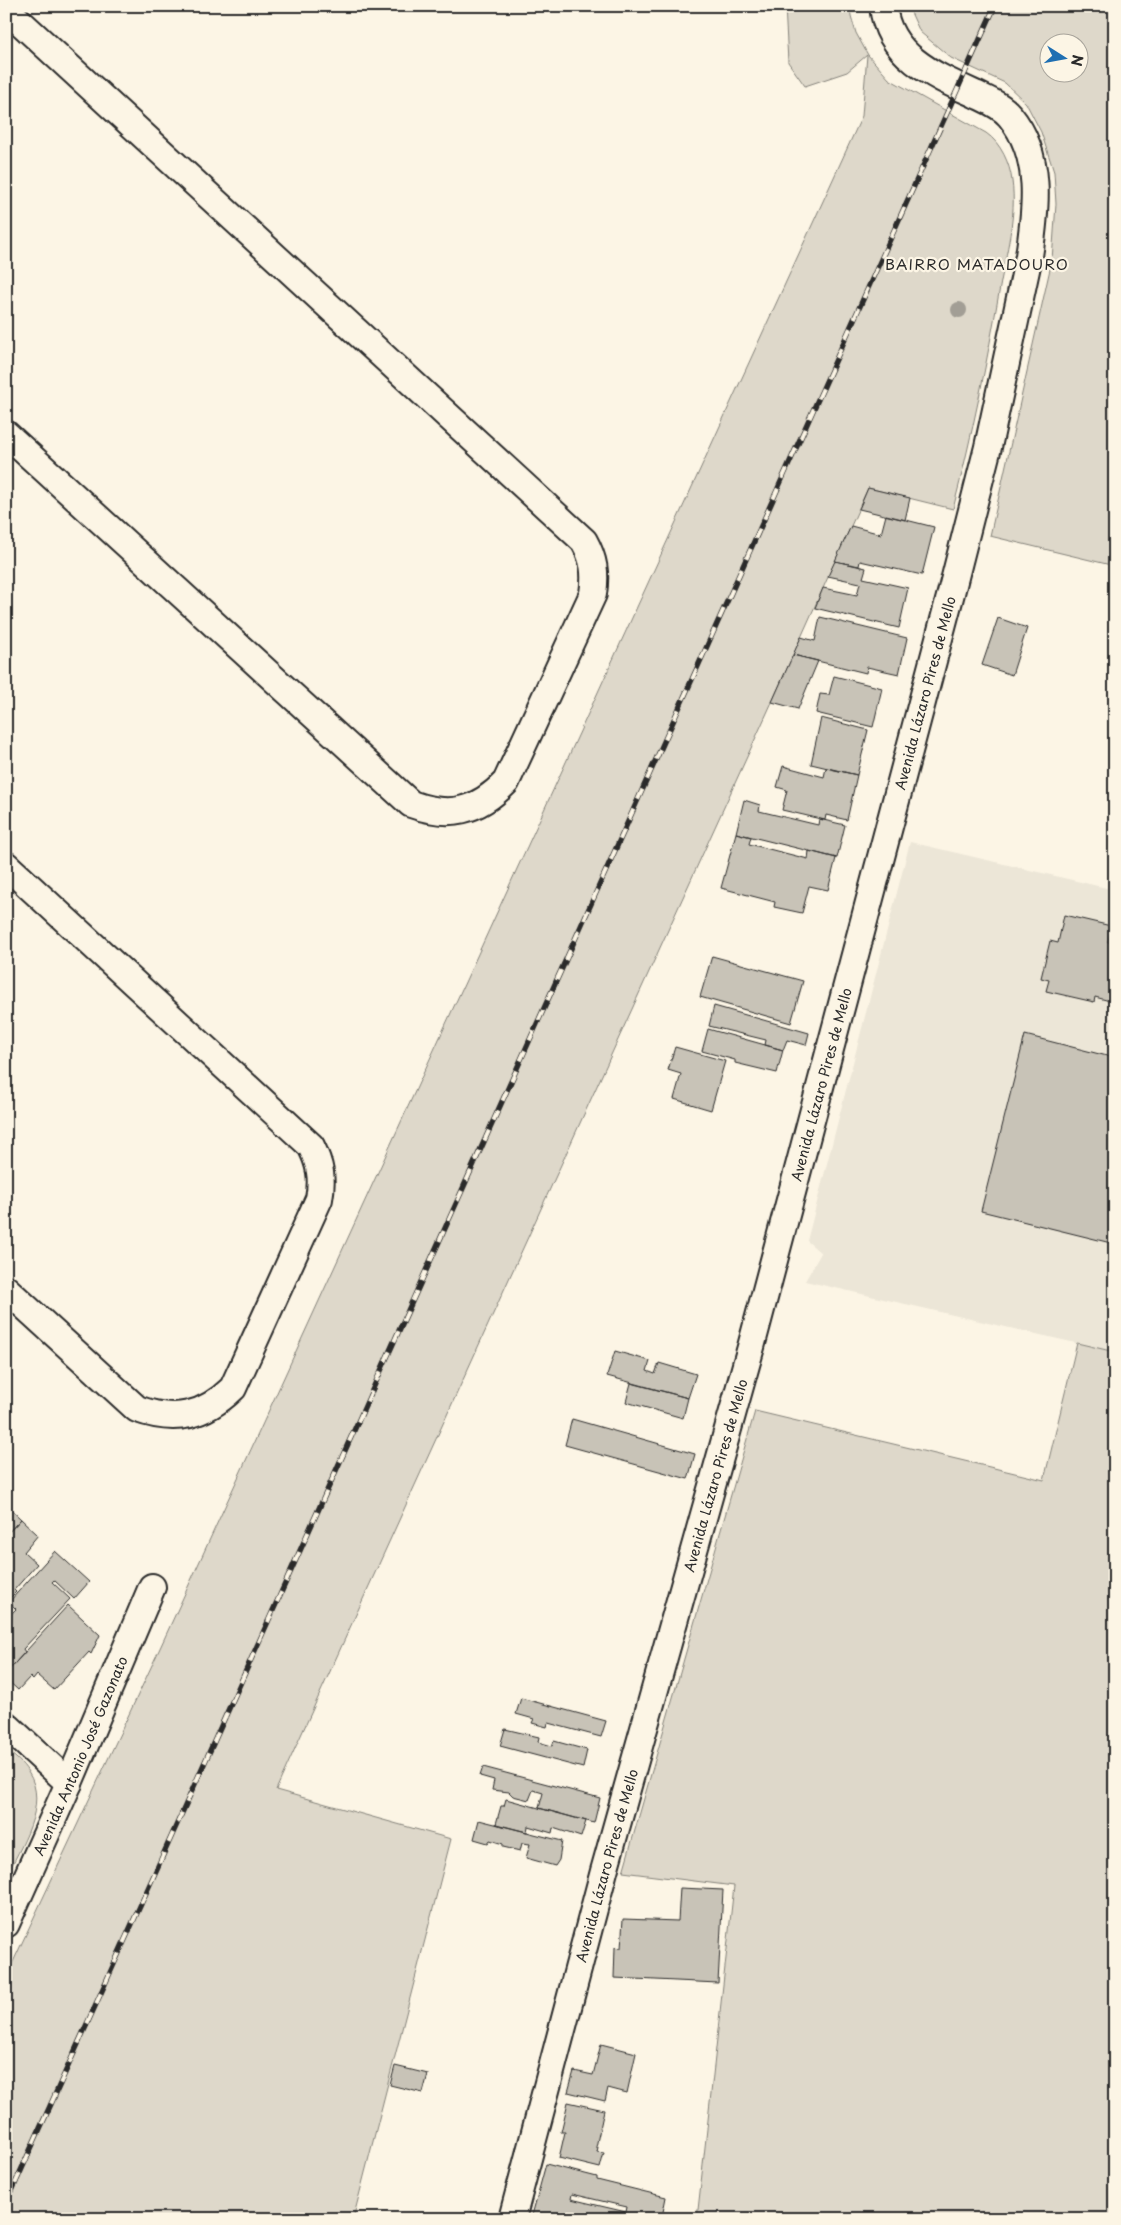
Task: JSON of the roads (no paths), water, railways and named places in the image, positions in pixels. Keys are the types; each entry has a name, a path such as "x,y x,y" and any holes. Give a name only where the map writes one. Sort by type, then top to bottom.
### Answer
{"street":[{"name":"Avenida Lázaro Pires de Mello","path":"512,2219 604,1872 751,1347 951,593 988,447 1029,256 1036,194 1028,151 1017,126 1001,108 936,76 913,61 895,39 883,6"},
{"path":"6,9 584,542 592,556 595,568 592,594 506,782 494,795 479,805 462,810 445,812 428,810 411,804 6,434"},
{"path":"6,865 311,1146 318,1161 322,1186 319,1199 233,1388 221,1400 206,1409 189,1415 172,1417 154,1415 137,1409 6,1289"},
{"name":"Avenida Antonio José Gazonato","path":"6,1924 69,1783 152,1587"},
{"path":"6,1725 69,1783"}],"railway":[{"path":"6,2204 995,6"}],"district":[{"name":"BAIRRO MATADOURO","path":"977,263"}]}
